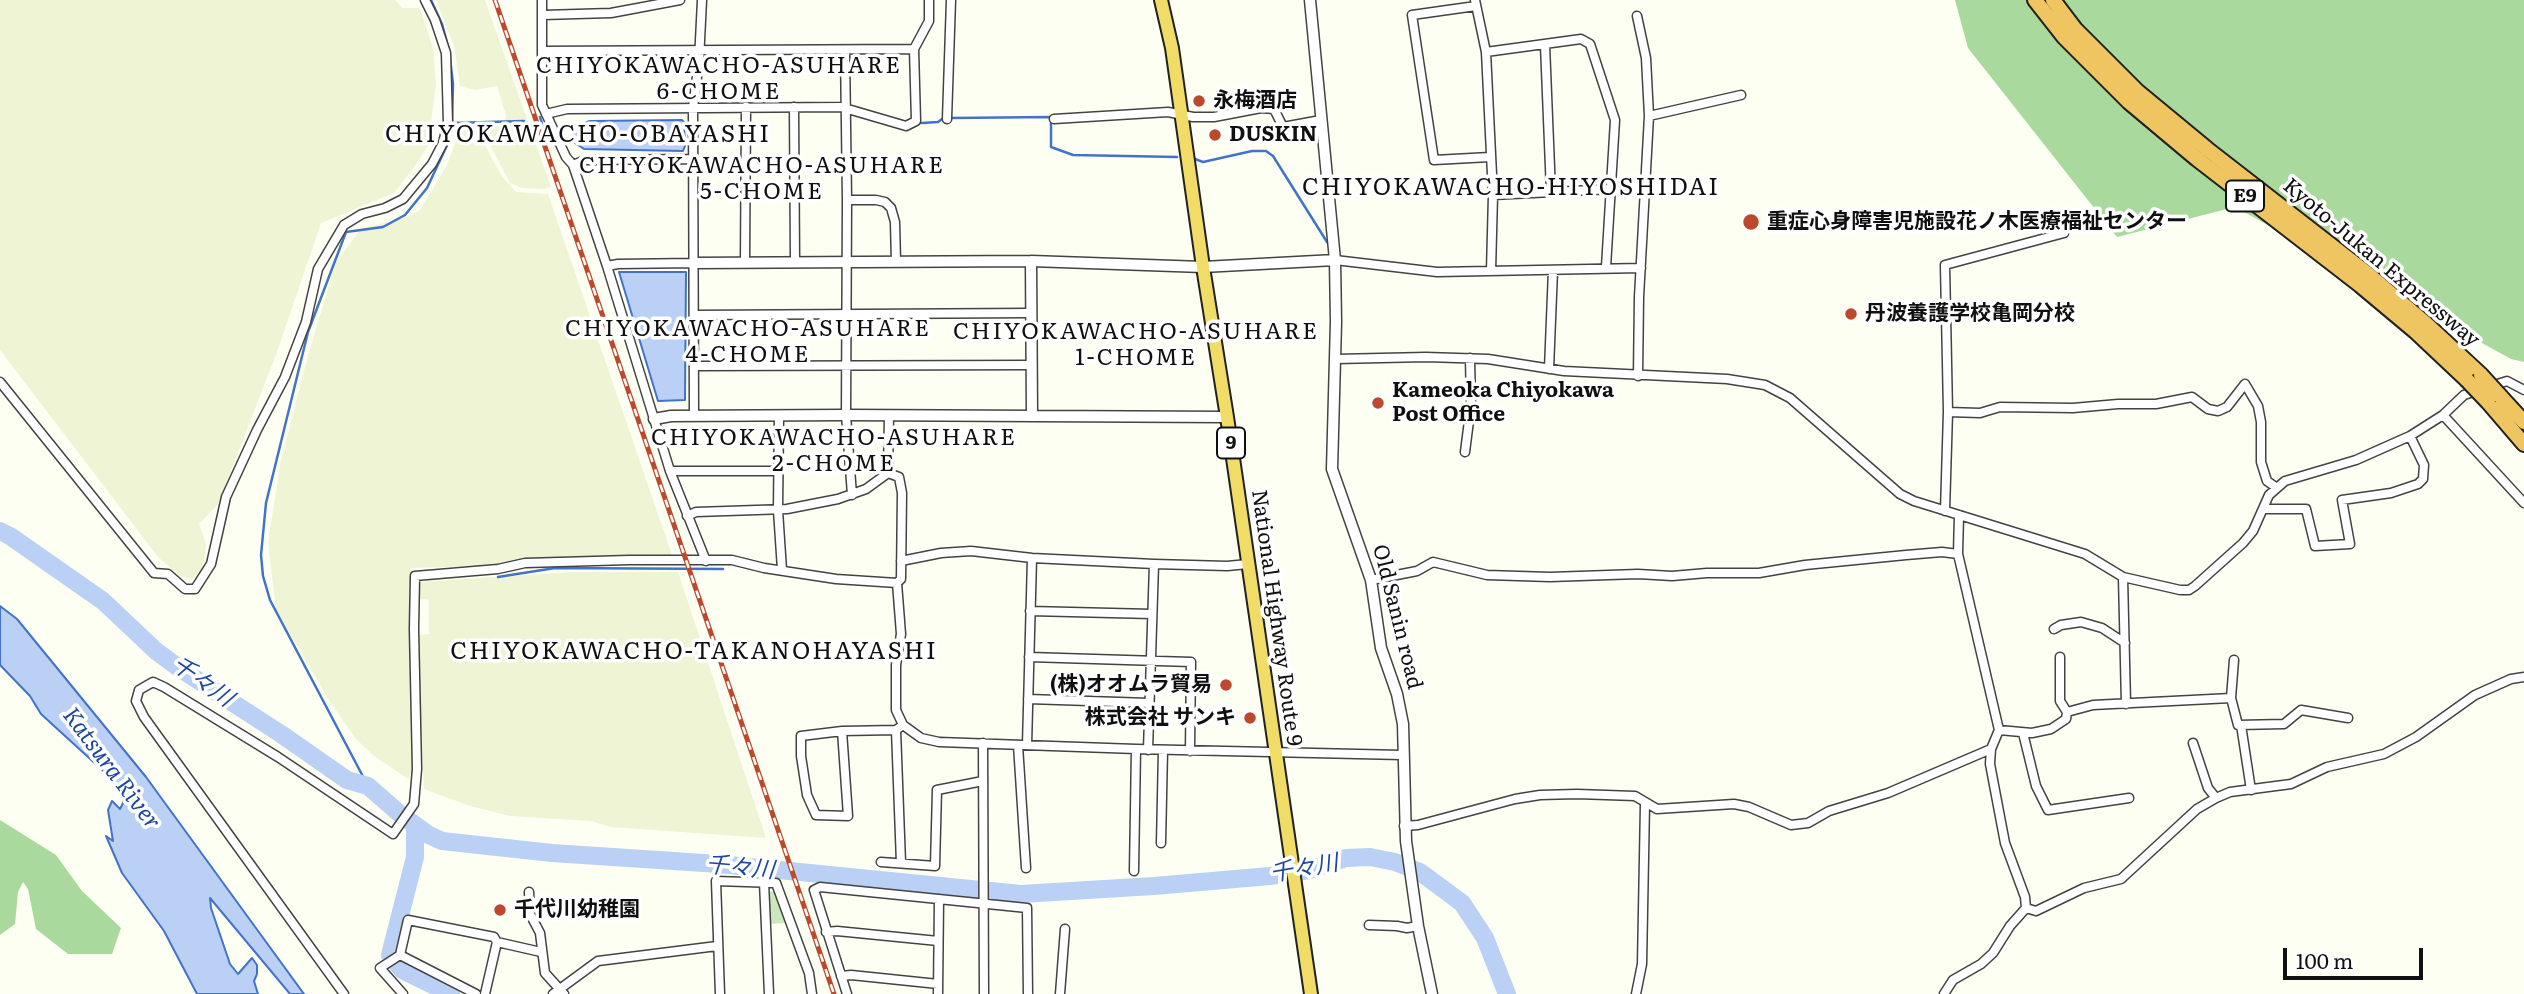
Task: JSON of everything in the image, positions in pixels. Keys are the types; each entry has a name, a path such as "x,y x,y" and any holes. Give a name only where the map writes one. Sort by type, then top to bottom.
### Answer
{"highway":[{"name":"National Highway Route 9","path":"1161,0 1172,47 1311,994"},
{"name":"Kyoto-Jukan Expressway","path":"2035,0 2064,37 2129,102 2197,159 2370,292 2474,378"},
{"name":"Kyoto-Jukan Expressway","path":"2053,0 2075,29 2137,92 2424,321 2494,399 2524,422"},
{"name":"Kyoto-Jukan Expressway","path":"2494,399 2524,444"}],"street":[{"path":"0,382 154,573 168,575 185,589 195,589 211,564 226,497 285,377 306,322 318,269 344,225 362,214 385,208 403,199 432,164 443,143 448,123 446,53 425,0"},
{"path":"542,0 542,105 566,157 573,165 670,471 706,561"},
{"path":"543,15 611,13 680,0"},
{"path":"694,416 693,108 702,0"},
{"path":"546,114 566,109 794,107 845,109 906,126 916,121 914,49 929,21 929,0"},
{"path":"947,119 951,0"},
{"name":"Old Sanin road","path":"1310,0 1335,260 1336,359 1332,469 1371,580 1381,648 1397,694 1403,724 1404,826 1418,926 1432,994"},
{"path":"1490,157 1434,160 1412,15 1476,3 1486,52 1493,195 1491,271"},
{"path":"1637,16 1646,58 1649,116 1638,376"},
{"path":"1486,52 1581,39 1590,44 1615,120 1606,267"},
{"path":"1545,44 1551,192"},
{"path":"542,51 914,49"},
{"path":"845,50 846,415 852,495"},
{"path":"1649,116 1741,95"},
{"path":"745,263 746,107"},
{"path":"794,107 795,262"},
{"path":"1054,119 1168,112 1214,117 1261,108 1274,109 1283,127 1321,120"},
{"path":"573,165 584,160 693,159"},
{"path":"1493,195 1612,189"},
{"path":"847,200 876,200 885,202 891,208 895,222 896,262"},
{"path":"1945,511 1948,412 1945,265 2064,233"},
{"path":"607,266 1031,261 1203,267 1335,260 1437,272 1641,268"},
{"path":"1031,261 1032,415"},
{"path":"1549,369 1553,270"},
{"path":"695,315 1031,313"},
{"path":"1465,452 1471,405 1470,358"},
{"path":"1336,359 1470,358 1549,369 1727,380 1765,385 1790,398 1900,494 1914,501 2085,554 2123,578 2170,589 2189,590 2243,543 2253,531 2269,495 2285,481 2356,460 2410,436 2443,415 2464,395 2507,381 2524,390"},
{"path":"695,366 1031,365"},
{"path":"1948,412 1980,413 2000,407 2073,408 2156,404 2192,397 2208,409 2218,411 2227,407 2245,384 2258,406 2261,463 2267,481 2277,488"},
{"path":"654,419 671,416 779,415 1227,417"},
{"path":"779,415 778,510 782,570"},
{"path":"888,473 889,415"},
{"path":"2443,415 2524,503"},
{"path":"2263,509 2306,509 2315,546 2350,544 2342,500 2391,493 2418,484 2423,478 2424,465 2410,436"},
{"path":"670,471 778,471"},
{"path":"687,516 696,512 778,510 852,495 866,489 888,473"},
{"path":"888,473 899,477 902,493 901,579 897,583 901,634 896,665 896,710 900,728 901,863"},
{"path":"1944,994 1953,980 1993,953 2010,926 2026,908 2025,897 2006,843 1990,764 1991,749 1999,730 1958,554 1959,515"},
{"path":"901,561 942,553 971,551 1031,558 1154,564 1248,564"},
{"path":"1371,580 1417,570 1433,562 1487,575 1672,576 1759,573 1805,565 1906,555 1942,552 1958,554"},
{"path":"1026,867 1022,745 1028,699 1031,558"},
{"path":"344,994 144,717 136,701 139,690 153,682 164,687 278,757 393,834 414,804 417,769 415,576 498,569 525,563 732,560 764,568 836,579 897,583"},
{"path":"1148,750 1154,564"},
{"path":"2123,578 2126,704"},
{"path":"1030,611 1152,614"},
{"path":"2054,629 2061,625 2081,622 2102,628 2125,643"},
{"path":"1029,657 1192,662 1190,751"},
{"path":"1999,730 2023,733 2052,729 2066,719 2067,712 2060,701 2060,657"},
{"path":"2234,660 2231,698 2235,720 2241,725 2284,724 2301,710 2348,718"},
{"path":"2026,908 2036,911 2084,888 2121,879 2197,809 2216,798 2230,792 2291,784 2327,767 2384,754 2416,737 2474,695 2511,679 2524,677"},
{"path":"2067,712 2093,705 2231,698"},
{"path":"1028,699 1149,703"},
{"path":"2241,725 2251,790"},
{"path":"842,731 848,816 816,815 807,795 801,736 842,731 900,728 921,738 939,742 983,744 1402,755"},
{"path":"2023,733 2036,786 2048,810 2129,798"},
{"path":"2193,743 2208,788 2216,798"},
{"path":"983,744 984,994"},
{"path":"1135,871 1136,749"},
{"path":"1404,826 1418,825 1515,799 1577,794 1634,796 1657,809 1734,804 1749,807 1791,825 1808,823 1829,811 1888,793 1991,749"},
{"path":"1161,843 1163,750"},
{"path":"881,862 934,866 937,790 983,781"},
{"path":"1636,994 1642,964 1645,804"},
{"path":"720,994 716,880 776,883 809,973 812,994"},
{"path":"764,882 769,994"},
{"path":"847,994 814,890 820,887 985,901 1027,908 1028,994"},
{"path":"528,892 530,914 540,933 545,973 559,992 598,961 717,946"},
{"path":"841,976 938,989 939,899"},
{"path":"403,994 380,968 400,955 408,920 494,937 497,942 541,952"},
{"path":"1369,925 1407,928 1418,926"},
{"path":"1059,994 1065,929"},
{"path":"827,932 938,941"},
{"path":"485,994 497,942"},
{"path":"400,955 476,994"}],"green space":[{"path":"0,0 395,0 402,8 420,8 433,48 436,84 428,146 394,193 321,223 277,352 218,504 199,524 206,544 203,569 192,579 180,576 158,557 0,350"},
{"path":"436,0 485,0 551,187 522,188 510,183 481,128 504,126 506,115 497,86 475,90 460,86 454,46"},
{"path":"1955,0 2524,0 2524,362 2511,359 2235,207 2117,237 1968,48"},
{"path":"475,127 501,175 516,192 548,194 672,555 527,560 412,568 413,770 408,779 374,756 355,738 329,700 276,610 268,542 281,460 336,262 361,229 408,217 420,210 447,165 460,130"},
{"path":"570,572 678,572 766,838 610,827 591,821 510,816 470,806 424,789 416,635 429,634 429,600 418,598 419,582"},
{"path":"0,820 56,855 82,891 121,928 112,954 68,954 36,929 28,889 23,882 18,892 15,924 0,935"},
{"path":"775,891 785,923 770,924 769,892"}],"water":[{"path":"682,120 685,146 683,151 584,149 575,143 571,127 590,121"},
{"path":"619,272 686,272 685,400 658,401"},
{"name":"Katsura River","path":"0,606 17,619 146,777 304,994 290,994 210,898 230,964 238,974 252,958 257,965 254,981 258,994 197,994 164,931 122,873 106,836 113,841 108,810 112,801 120,809 123,789 41,714 30,696 0,665"}],"waterway":[{"path":"368,786 270,600 263,576 261,555 266,503 308,332 346,232 383,227 405,215 427,188 449,141 453,84 449,50 442,24 431,0"},
{"path":"540,117 545,133"},
{"path":"951,118 1051,117 1051,147 1073,155 1177,157"},
{"path":"922,123 938,122 942,119"},
{"path":"452,123 524,121"},
{"path":"1195,159 1203,162 1252,151 1266,151 1273,156 1327,242"},
{"name":"千々川","path":"0,531 103,601 156,651 179,668 347,780 368,786 400,814 442,841 552,853 719,864 1021,894 1270,876 1309,870 1346,858 1370,857 1395,862 1420,872 1462,903 1485,938 1507,994"},
{"path":"498,577 555,568 723,569"},
{"path":"415,825 415,857 390,955 402,970 451,994"}],"railway":[{"path":"495,0 834,994"}],"place":[{"name":"永梅酒店","path":"1199,101"},
{"name":"DUSKIN","path":"1215,135"},
{"name":"重症心身障害児施設花ノ木医療福祉センター","path":"1751,222"},
{"name":"丹波養護学校亀岡分校","path":"1851,314"},
{"name":"Kameoka Chiyokawa Post Office","path":"1378,403"},
{"name":"(株)オオムラ貿易","path":"1226,685"},
{"name":"株式会社 サンキ","path":"1250,718"},
{"name":"千代川幼稚園","path":"500,910"}],"district":[{"name":"CHIYOKAWACHO-ASUHARE 6-CHOME","path":"719,79"},
{"name":"CHIYOKAWACHO-OBAYASHI","path":"578,135"},
{"name":"CHIYOKAWACHO-ASUHARE 5-CHOME","path":"762,179"},
{"name":"CHIYOKAWACHO-HIYOSHIDAI","path":"1511,188"},
{"name":"CHIYOKAWACHO-ASUHARE 4-CHOME","path":"748,342"},
{"name":"CHIYOKAWACHO-ASUHARE 1-CHOME","path":"1136,345"},
{"name":"CHIYOKAWACHO-ASUHARE 2-CHOME","path":"834,451"},
{"name":"CHIYOKAWACHO-TAKANOHAYASHI","path":"694,652"}]}
